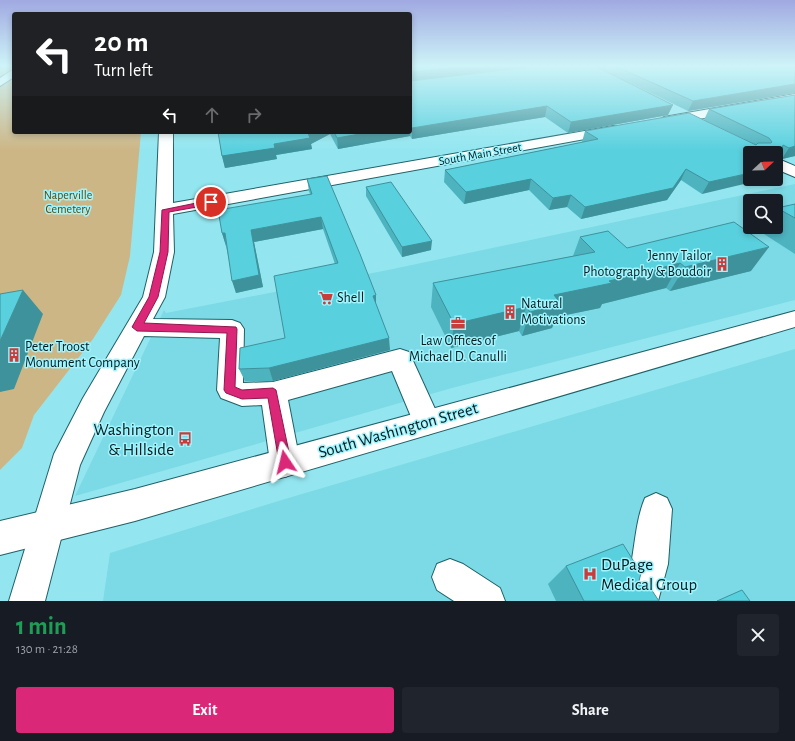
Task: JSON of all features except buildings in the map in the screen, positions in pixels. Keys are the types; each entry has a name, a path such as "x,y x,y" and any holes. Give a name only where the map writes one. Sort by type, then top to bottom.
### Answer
{"street":[{"path":"646,124 795,98"},
{"path":"667,107 708,128"},
{"name":"South Main Street","path":"165,210 631,127"},
{"path":"27,601 65,464 93,406 154,297 164,252 166,134"},
{"path":"783,166 795,172"},
{"name":"South Washington Street","path":"0,538 134,504 795,318"},
{"path":"137,327 232,329 230,390 242,395 273,393 400,359 426,422"},
{"path":"273,393 285,462"},
{"path":"631,601 642,596 650,564 656,510"},
{"path":"450,577 487,601"}],"shaded area":[{"path":"795,184 795,300 452,388 75,496 164,310 166,313 388,270 743,195 743,234 783,234 783,194 748,194"},
{"path":"795,349 795,601 103,601 110,553 285,499"}],"green space":[{"name":"Naperville Cemetery","path":"0,94 12,94 12,134 141,134 130,256 121,295 93,339 34,415 22,448 0,470"}],"place":[{"name":"Jenny Tailor Photography & Boudoir","path":"722,264"},
{"name":"Shell","path":"326,298"},
{"name":"Natural Motivations","path":"510,312"},
{"name":"Law Offices of Michael D. Canulli","path":"458,323"},
{"name":"Peter Troost Monument Company","path":"14,355"},
{"name":"Washington & Hillside","path":"185,439"},
{"name":"DuPage Medical Group","path":"590,574"}],"route":[{"path":"211,202 165,210 164,252 154,297 137,327 232,329 230,390 242,395 273,393 285,462"}]}
